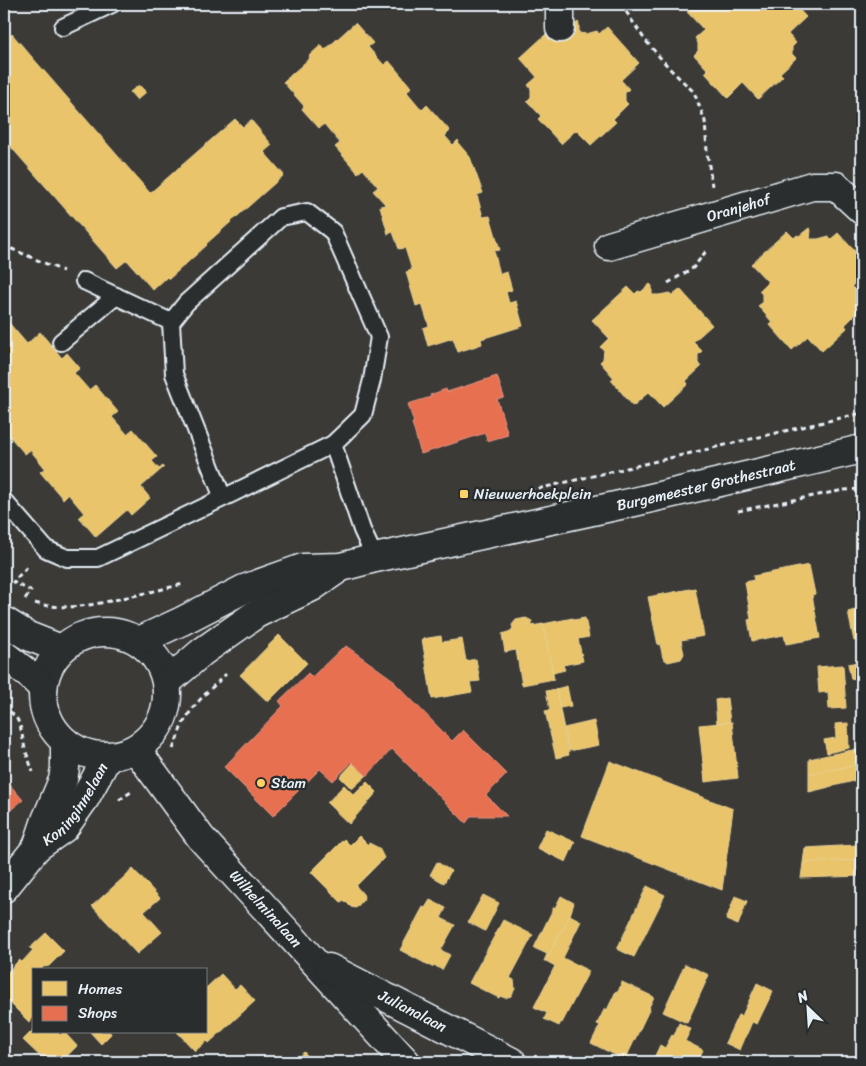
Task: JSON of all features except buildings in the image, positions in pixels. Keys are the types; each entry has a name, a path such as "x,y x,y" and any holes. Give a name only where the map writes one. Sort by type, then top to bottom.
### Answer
{"main road":[{"name":"Oranjehof","path":"609,246 812,186 836,186 862,210"},
{"name":"Burgemeester Grothestraat","path":"375,558 634,502 862,449"},
{"path":"139,641 244,589 303,568 341,567 375,558"},
{"path":"167,682 202,652 256,614 312,587 341,567"},
{"path":"4,621 28,636 61,649"},
{"path":"106,631 122,633 139,641 152,652 161,666 167,682 166,708 158,728 148,740 122,754 94,756 80,751 65,742 48,720 44,707 43,688 51,662 61,649 74,639 90,633 106,631"},
{"path":"4,655 43,688"},
{"name":"Koninginnelaan","path":"37,847 46,820 61,788 65,768 65,742"},
{"name":"Wilhelminalaan","path":"136,748 201,838 406,1062"},
{"name":"Koninginnelaan","path":"4,888 37,847 64,828 85,798 108,756"},
{"name":"Julianalaan","path":"312,960 512,1062"}],"lane":[{"path":"62,27 112,4"},
{"path":"4,501 46,549 67,558 98,558 223,498 333,444 363,415 372,380 379,337 333,232 307,212 281,217 186,303 171,322 174,374 223,498"},
{"path":"84,281 171,322"},
{"path":"61,342 116,296"},
{"path":"333,444 362,530 375,558"}],"path":[{"path":"621,4 645,40 671,70 694,92 705,121 712,187 728,211"},
{"path":"4,242 12,249 84,281"},
{"path":"497,499 862,413"},
{"path":"46,606 72,607 96,604 148,593"},
{"path":"154,774 168,760 187,716 208,691"},
{"path":"4,700 4,705 20,725 26,756 35,776"}],"place":[{"name":"Nieuwerhoekplein","path":"464,494"},
{"name":"Stam","path":"261,783"}]}
